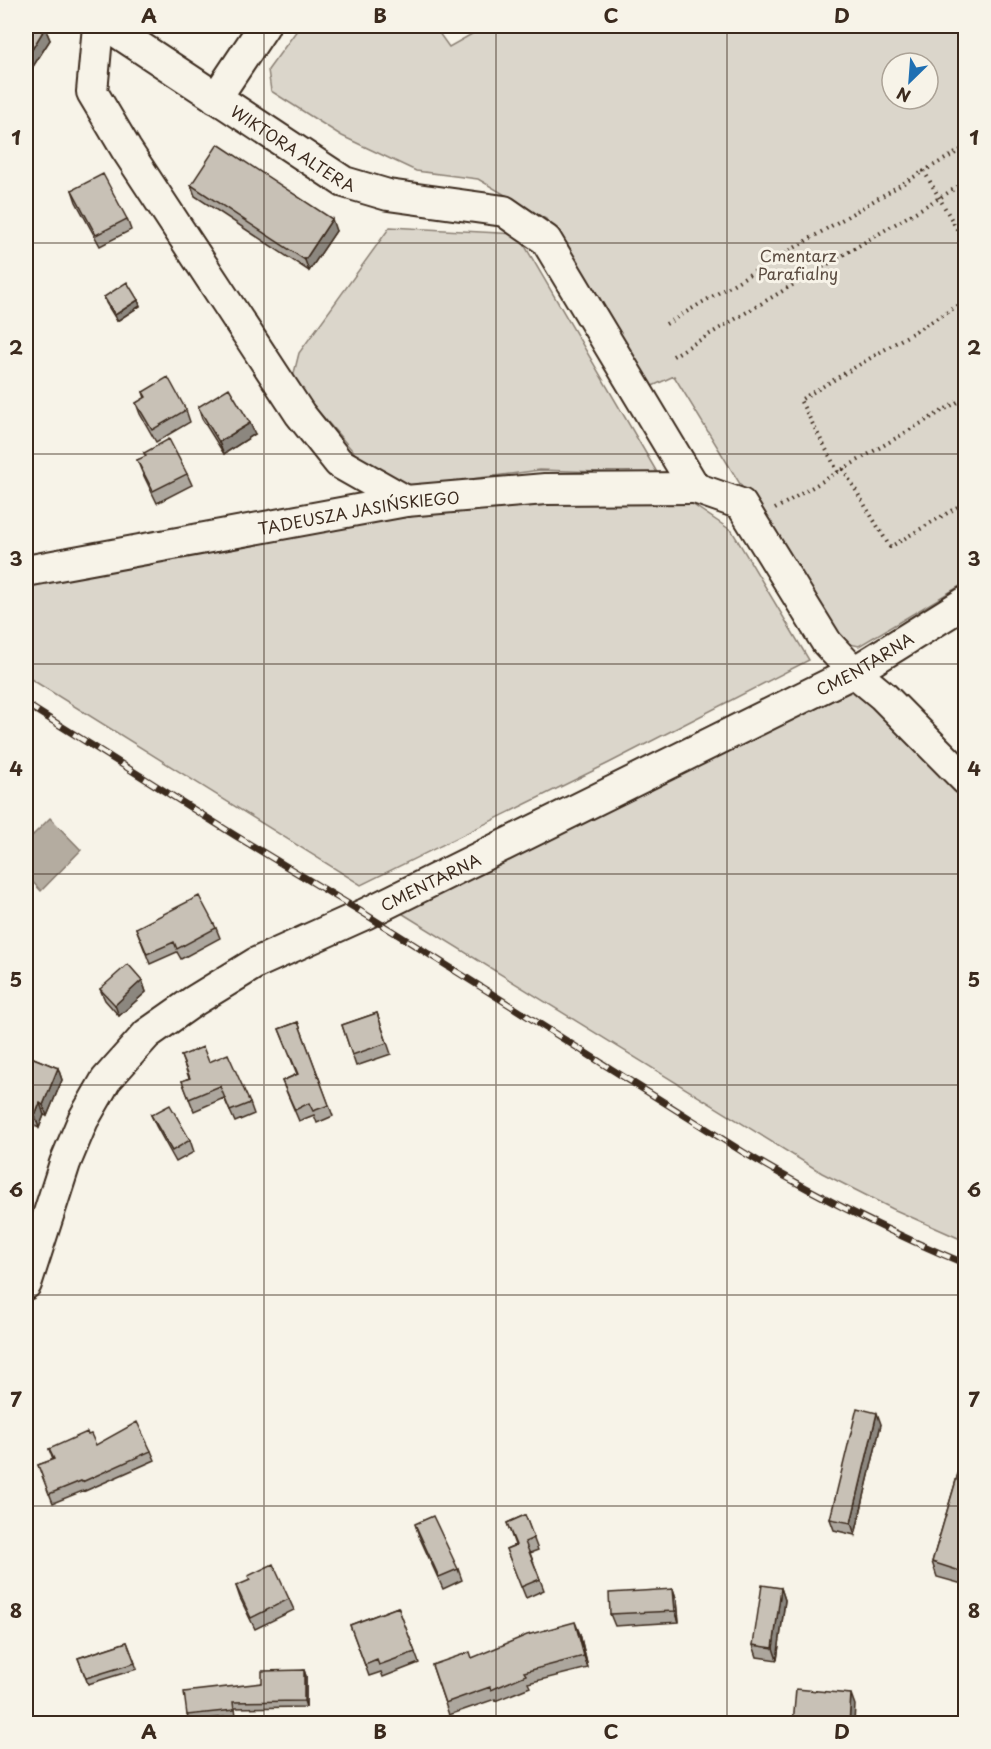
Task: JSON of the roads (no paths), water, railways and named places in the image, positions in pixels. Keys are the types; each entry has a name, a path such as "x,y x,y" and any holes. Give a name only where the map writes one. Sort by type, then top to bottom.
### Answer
{"street":[{"path":"98,26 92,92 126,149 300,414 339,463 406,501"},
{"name":"WIKTORA ALTERA","path":"108,26 344,182 388,195 504,211 546,240 695,489"},
{"path":"216,98 264,26"},
{"name":"TADEUSZA JASIŃSKIEGO","path":"26,571 406,501 545,489 695,489 741,504 827,643 966,780"},
{"name":"CMENTARNA","path":"26,1284 65,1163 83,1120 106,1080 147,1034 194,1001 256,963 365,914 854,672 966,602"}],"railway":[{"path":"26,704 743,1152 852,1212 966,1264"}],"park label":[{"name":"Cmentarz Parafialny","path":"798,264"}]}
